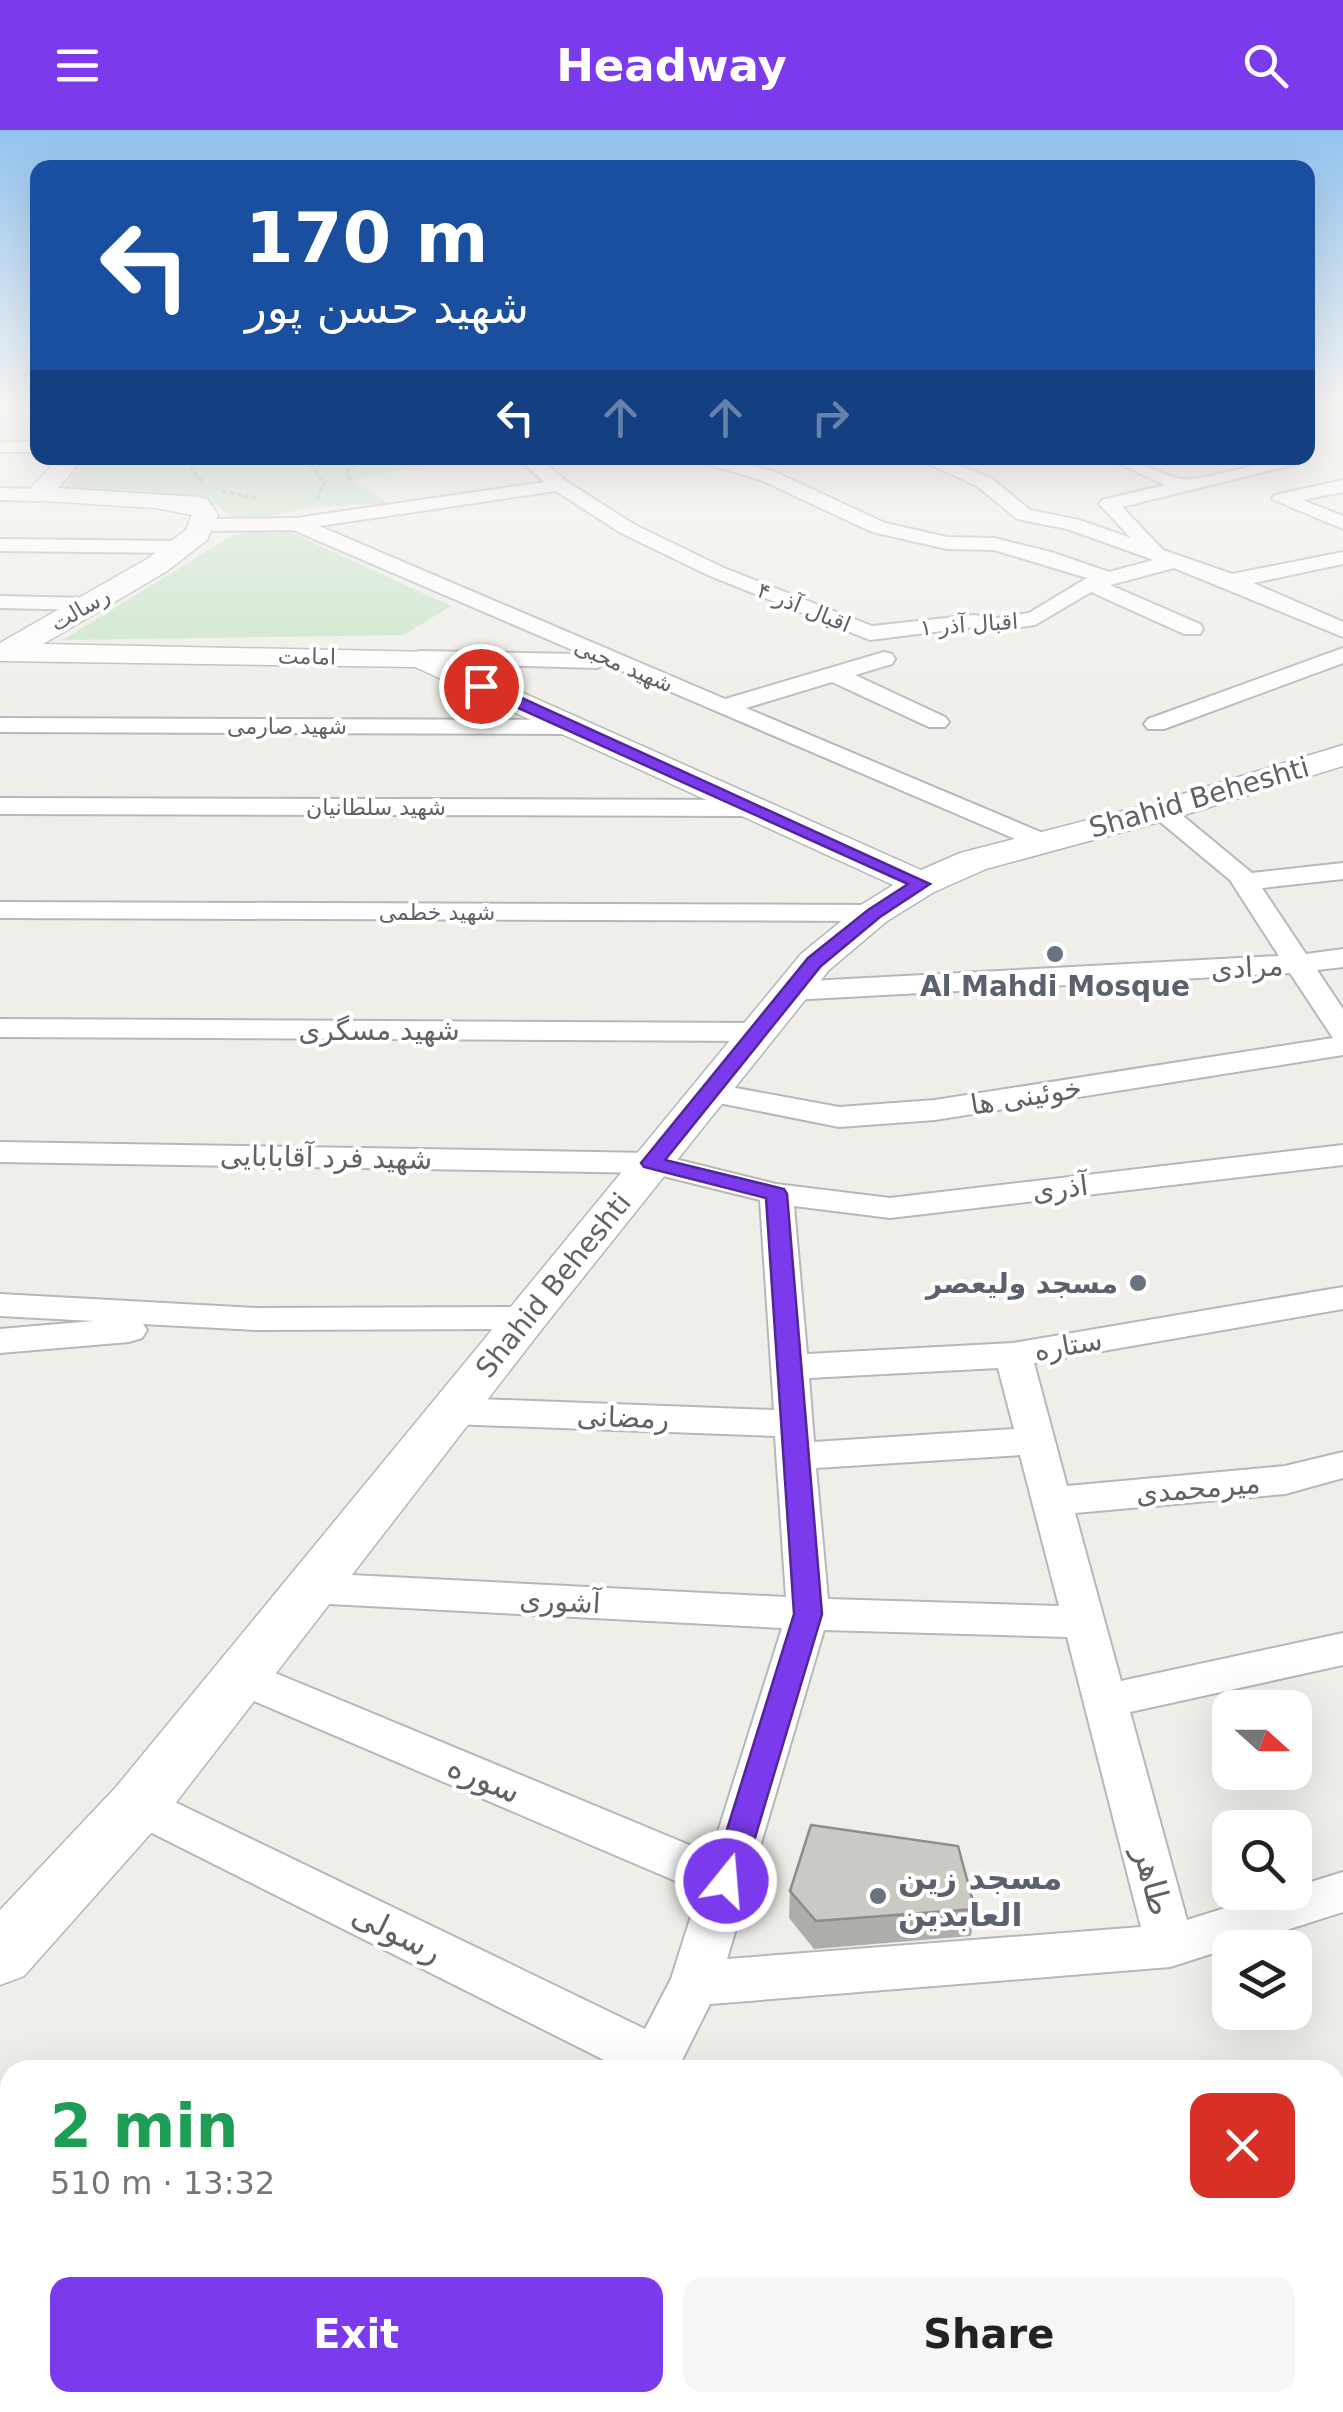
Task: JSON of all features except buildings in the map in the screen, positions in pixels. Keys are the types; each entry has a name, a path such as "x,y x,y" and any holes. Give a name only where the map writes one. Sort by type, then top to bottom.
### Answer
{"street":[{"path":"201,525 205,514"},
{"path":"302,516 314,514"},
{"name":"اقبال آذر ۴","path":"605,514 717,572 870,633"},
{"path":"850,514 879,528 948,543 994,544 1044,556 1192,629"},
{"path":"1023,514 1072,524 1231,581 1343,630"},
{"path":"1120,514 1167,558"},
{"name":"شهید محبی","path":"201,525 302,516 613,661 1040,842"},
{"name":"رسالت","path":"3,656 180,547 198,534 201,525"},
{"path":"0,545 180,547"},
{"name":"اقبال آذر ۱","path":"870,633 974,620 996,624 1035,619 1099,581 1167,558"},
{"path":"1231,581 1343,558"},
{"path":"0,602 89,604"},
{"path":"1156,724 1343,655"},
{"name":"امامت","path":"3,656 613,661"},
{"path":"420,658 921,884"},
{"path":"723,707 884,659"},
{"path":"832,674 937,722"},
{"name":"شهید صارمی","path":"0,726 573,727"},
{"name":"Shahid Beheshti","path":"0,1956 138,1805 525,1318 815,962 874,914 921,884 973,861 1162,810 1343,755"},
{"name":"شهید سلطانیان","path":"0,806 752,808"},
{"path":"1162,810 1245,882 1343,1032"},
{"path":"1245,882 1343,871"},
{"name":"شهید خطمی","path":"0,910 874,914"},
{"name":"مرادی","path":"791,992 1299,964 1343,958"},
{"name":"شهید مسگری","path":"0,1028 758,1032"},
{"name":"خوئینی ها","path":"710,1092 839,1117 858,1116 934,1110 1343,1046"},
{"name":"شهید فرد آقابابایی","path":"0,1152 651,1163 776,1194"},
{"name":"آذری","path":"776,1194 890,1208 1343,1155"},
{"path":"656,2060 695,1983 808,1614 776,1194"},
{"name":"ستاره","path":"790,1367 1013,1354 1343,1298"},
{"path":"0,1305 258,1319 525,1318"},
{"path":"0,1341 258,1319"},
{"name":"طاهر","path":"695,1983 1170,1946 1013,1354"},
{"name":"رمضانی","path":"452,1411 796,1440 1036,1441"},
{"name":"میرمحمدی","path":"1052,1501 1285,1480 1343,1465"},
{"name":"آشوری","path":"311,1588 808,1614 1084,1622"},
{"path":"1105,1700 1343,1650"},
{"name":"سوره","path":"241,1676 726,1881"},
{"name":"رسولی","path":"138,1805 643,2060"},
{"path":"1170,1946 1343,1892"}],"green space":[{"path":"228,514 275,514 236,522"},
{"path":"283,529 451,606 404,635 63,640 233,535"}],"place":[{"name":"Al Mahdi Mosque","path":"1055,954"},
{"name":"مسجد ولیعصر","path":"1138,1283"},
{"name":"مسجد زین العابدین","path":"878,1896"}],"route":[{"path":"481,686 921,884 874,914 815,962 651,1163 776,1194 808,1614 726,1881"}]}
